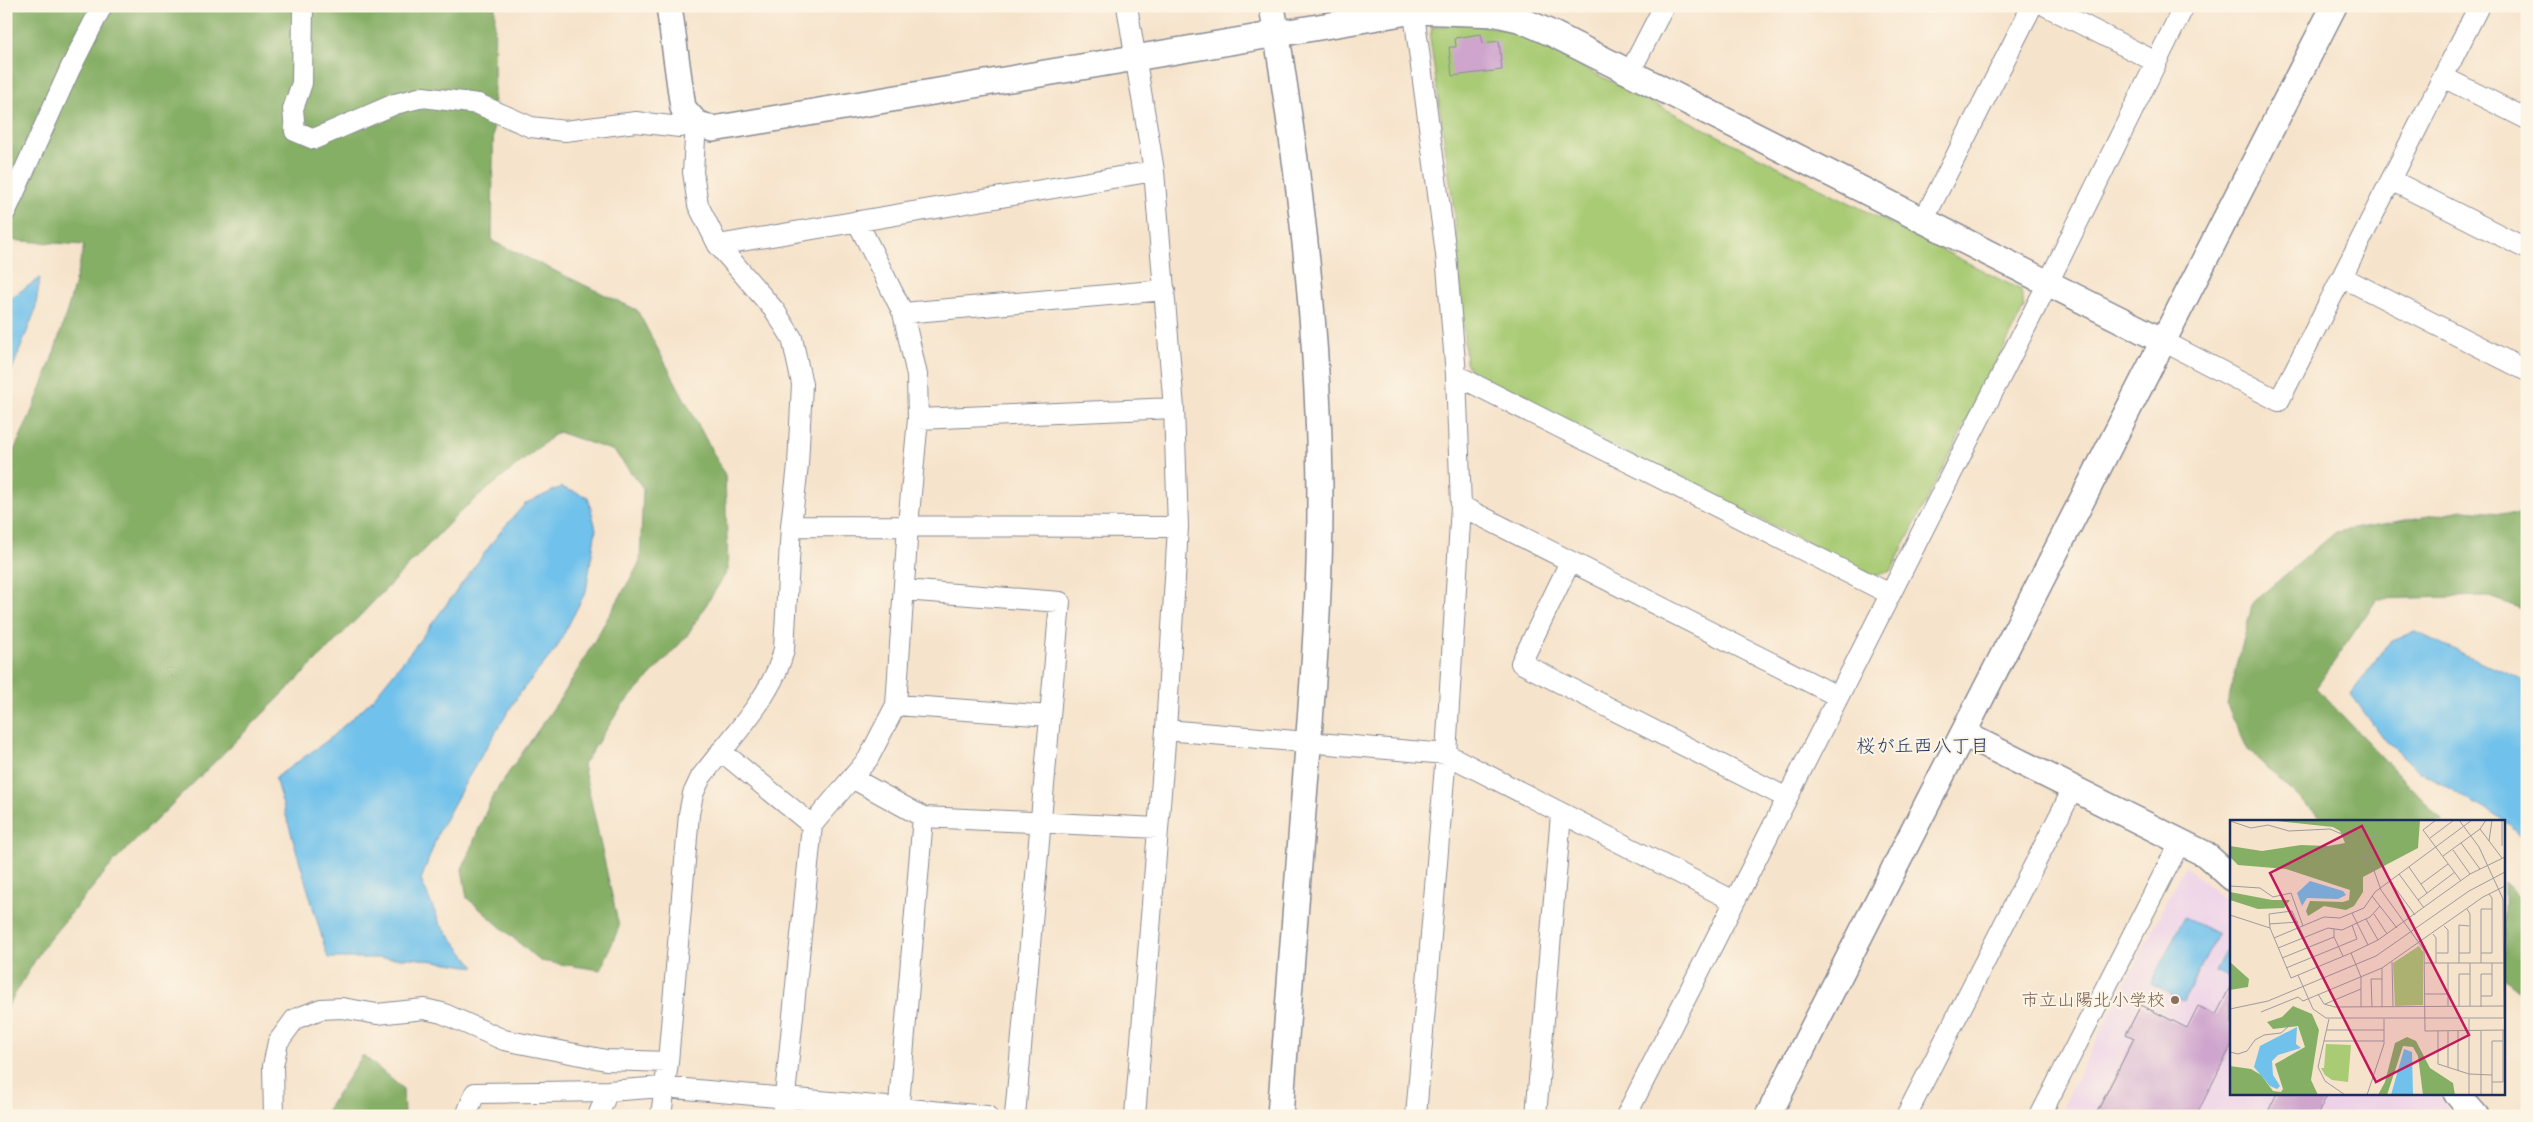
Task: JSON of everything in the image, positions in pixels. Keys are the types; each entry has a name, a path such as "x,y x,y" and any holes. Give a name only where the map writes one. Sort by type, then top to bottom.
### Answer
{"street":[{"path":"6,210 70,69 102,6"},
{"path":"303,6 302,83 293,109 295,132 314,139 395,104 423,96 478,104 531,126 565,131 636,122 680,127 696,123"},
{"path":"669,6 683,108 696,123 713,129 1135,57 1277,35 1414,9 1497,14 1519,19 2280,401 2479,6"},
{"path":"1127,6 1154,171 1174,408 1178,526 1166,730 1135,1116"},
{"path":"1272,6 1305,235 1313,330 1320,499 1318,587 1309,742 1280,1116"},
{"path":"1629,74 1664,6"},
{"path":"1923,221 2032,6"},
{"path":"2046,6 2156,62"},
{"path":"1626,1116 1788,798 1837,696 2048,283 2184,6"},
{"path":"1768,1116 2334,6"},
{"path":"1414,9 1446,254 1456,375 1461,506 1446,754 1416,1116"},
{"path":"2443,77 2527,119"},
{"path":"661,1116 663,1087 668,1062 689,814 693,794 701,777 770,685 780,667 784,648 791,526 798,465 802,384 792,338 775,311 718,245 698,205 694,172 696,123"},
{"path":"718,245 1154,171"},
{"path":"2391,180 2527,249"},
{"path":"784,1107 812,825 868,759 896,705 908,525 918,419 917,375 903,314 857,221"},
{"path":"2342,277 2527,371"},
{"path":"903,314 1165,290"},
{"path":"1456,375 1890,594"},
{"path":"918,419 1174,408"},
{"path":"1461,506 1837,696"},
{"path":"791,526 1178,526"},
{"path":"1570,562 1521,663 1788,798"},
{"path":"904,590 1060,602 1015,1116"},
{"path":"896,705 1050,716"},
{"path":"1166,730 1446,754 1734,901"},
{"path":"1964,734 2205,854 2230,876"},
{"path":"721,751 812,825"},
{"path":"852,778 923,818 1158,828"},
{"path":"1906,1116 2073,789"},
{"path":"1536,1116 1561,814"},
{"path":"898,1112 923,818"},
{"path":"2040,1116 2180,842"},
{"path":"274,1116 273,1066 278,1042 295,1018 321,1008 342,1008 376,1014 424,1009 442,1012 504,1040 606,1060 668,1062"},
{"path":"466,1116 474,1093 608,1091 663,1087 784,1107 987,1116"},
{"path":"598,1116 608,1091"},
{"path":"2457,1094 2476,1116"}],"shaded area":[{"name":"市立山陽北小学校","path":"2185,866 2230,904 2230,1094 2436,1094 2455,1116 2058,1116"}],"green space":[{"path":"6,6 495,6 492,241 637,310 725,475 728,570 686,637 621,707 583,765 619,927 601,970 540,961 467,898 462,869 493,795 566,690 640,562 643,488 614,451 558,432 462,510 321,656 112,864 43,947 6,1009 6,466 31,413 52,358 70,301 84,245 6,240"},
{"path":"1468,23 1514,32 2021,290 2024,308 1891,571 1874,576 1474,376 1466,363 1455,217 1430,39 1432,27"},
{"path":"2463,510 2527,515 2527,611 2488,596 2377,599 2316,688 2442,820 2323,820 2248,750 2227,705 2253,602 2336,532"},
{"path":"2506,885 2527,905 2527,997 2506,980"},
{"path":"363,1055 403,1089 404,1116 323,1116"}],"water":[{"path":"40,278 35,311 6,385 6,301"},
{"path":"561,487 588,497 596,529 586,591 556,649 519,694 469,776 439,831 421,880 440,924 475,967 413,958 328,958 275,778 328,740 371,701 416,645 501,531 525,504"},
{"path":"2416,632 2527,683 2527,843 2506,820 2418,770 2382,737 2351,694 2391,640"},
{"path":"2184,917 2217,934 2184,1001 2151,984"},
{"path":"2230,942 2230,978 2215,971"}],"building":[{"path":"1481,34 1483,43 1499,41 1502,70 1452,76 1449,47 1456,47 1455,38"},
{"path":"2230,987 2230,1048 2196,1116 2095,1116 2134,1038 2126,1034 2141,1005 2187,1028 2198,1006 2216,1015"},
{"path":"2277,1094 2328,1094 2317,1116 2266,1116"}],"place":[{"name":"市立山陽北小学校","path":"2175,1000"}],"district":[{"name":"桜が丘西八丁目","path":"1923,745"}]}
